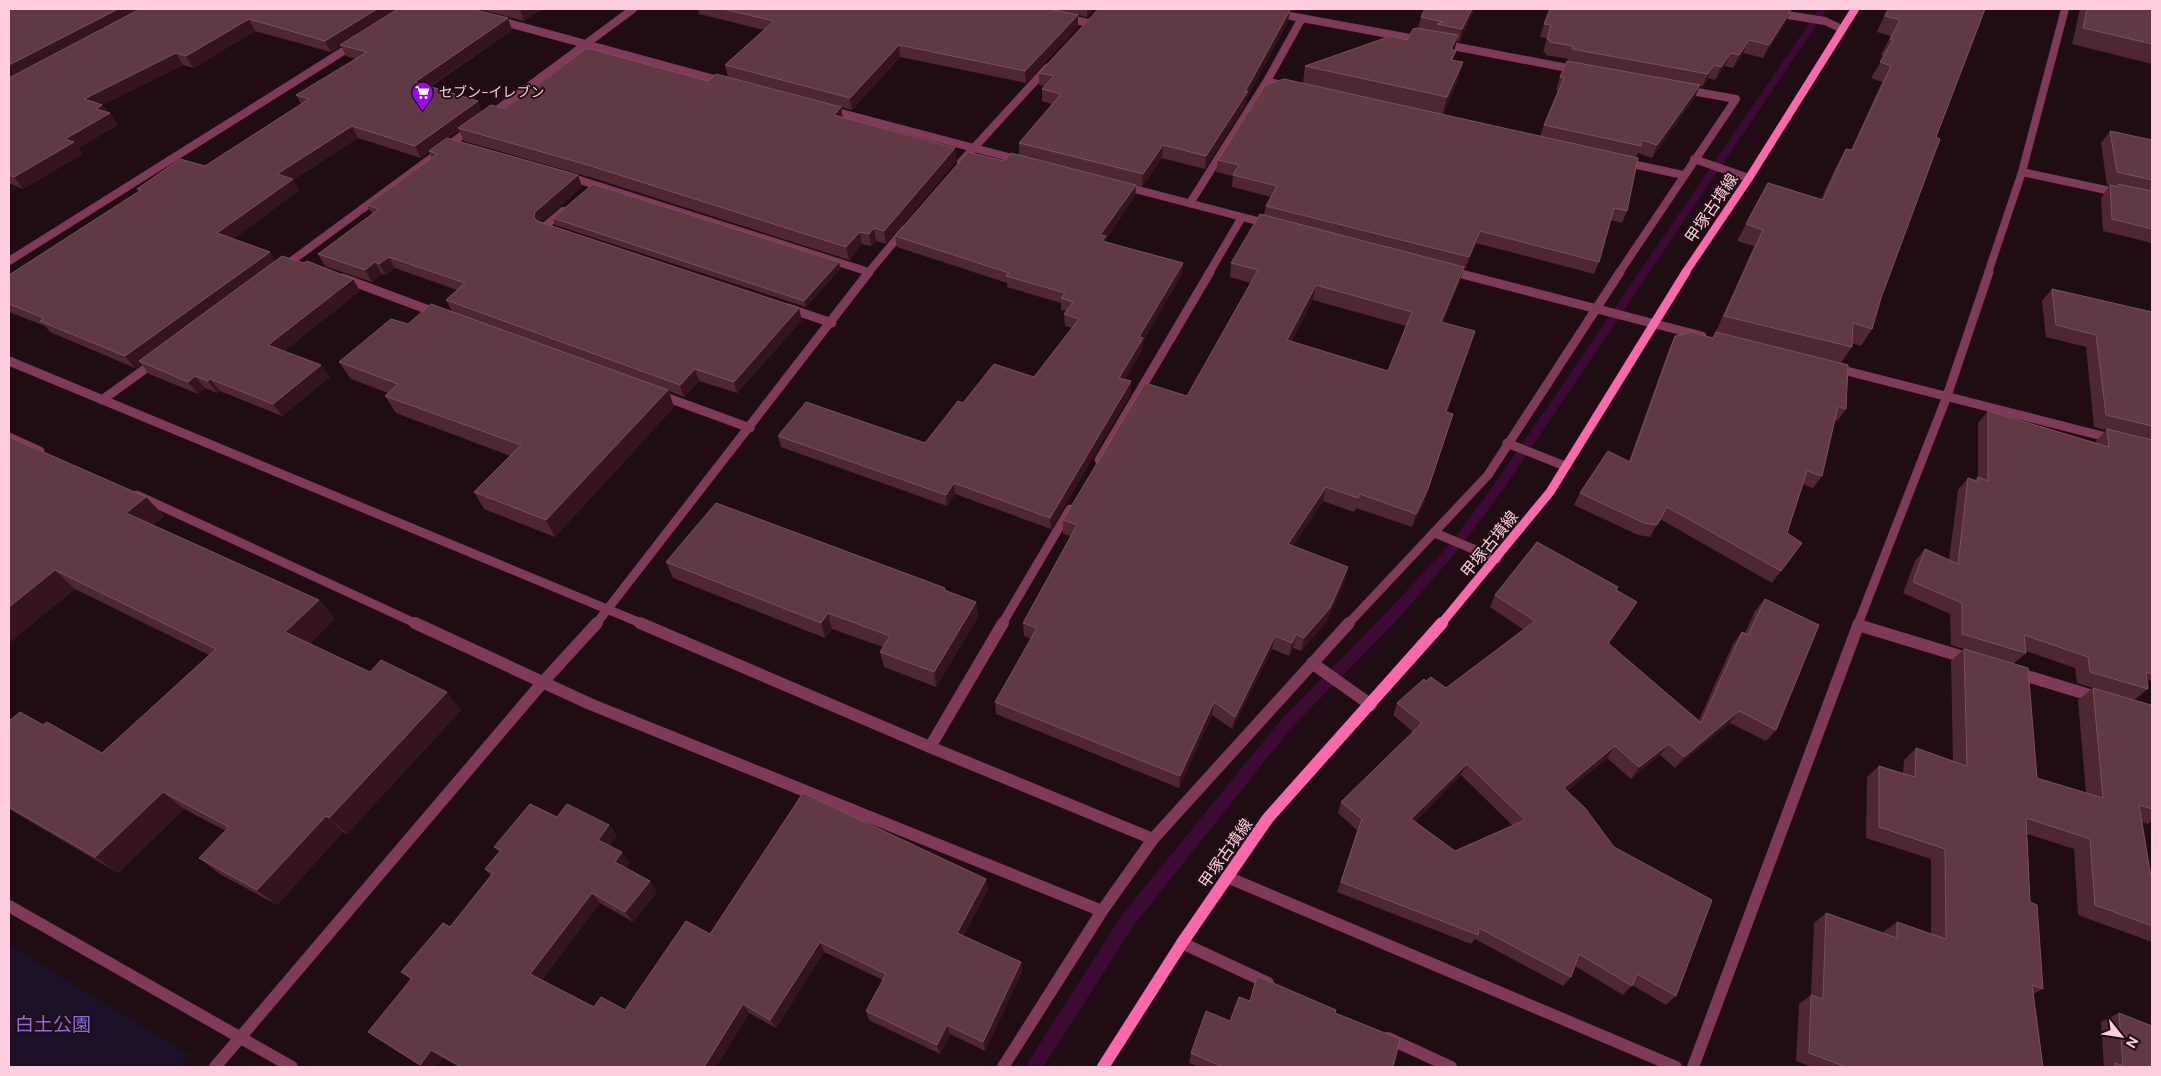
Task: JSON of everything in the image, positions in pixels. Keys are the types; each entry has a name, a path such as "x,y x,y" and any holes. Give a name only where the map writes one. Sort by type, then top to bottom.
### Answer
{"main road":[{"name":"甲塚古墳線","path":"1103,1067 1182,943 1268,818 1371,705 1497,559 1550,492 1653,325 1749,178 1855,9"}],"street":[{"path":"277,271 633,9"},
{"path":"1252,9 1427,41"},
{"path":"1750,9 1825,21 1842,29"},
{"path":"1693,1067 1858,625 1947,396 2022,172 2065,9"},
{"path":"485,16 731,83"},
{"path":"1054,16 1089,23"},
{"path":"1082,30 1094,16"},
{"path":"1190,203 1266,82 1302,18"},
{"path":"9,261 364,38"},
{"path":"1437,43 1591,72"},
{"path":"954,170 1055,59"},
{"path":"1266,82 1296,88"},
{"path":"1003,1067 1102,910 1153,839 1312,662 1435,533 1488,474 1507,443 1600,310 1683,175 1736,99 1678,88"},
{"path":"818,107 1026,162"},
{"path":"452,143 462,146"},
{"path":"1694,159 1749,178"},
{"path":"1615,160 1683,175"},
{"path":"2022,172 2124,194"},
{"path":"556,173 868,272"},
{"path":"587,190 594,184"},
{"path":"1112,184 1280,227"},
{"path":"562,233 544,227 573,202"},
{"path":"1096,465 1242,217"},
{"path":"215,1067 543,682 609,610 832,322 868,272 912,221"},
{"path":"293,260 302,263"},
{"path":"1442,269 1653,325 1715,339"},
{"path":"330,273 442,315"},
{"path":"776,304 832,322"},
{"path":"102,400 160,358"},
{"path":"9,360 1153,839"},
{"path":"1821,365 2124,441"},
{"path":"648,390 750,428"},
{"path":"9,436 54,457"},
{"path":"1507,443 1565,466"},
{"path":"126,490 590,704 1102,910"},
{"path":"930,747 1076,499"},
{"path":"1435,533 1497,559"},
{"path":"1858,625 1982,663"},
{"path":"1312,662 1371,705"},
{"path":"2010,671 2105,700"},
{"path":"1227,877 1676,1067"},
{"path":"9,906 239,1039 292,1067"},
{"path":"1182,943 1280,988"},
{"path":"1379,1034 1451,1067"}],"green space":[{"name":"白土公園","path":"9,945 189,1055 178,1067 9,1067"}],"building":[{"path":"9,9 118,9 9,65"},
{"path":"140,9 377,9 325,41 249,19 186,56 176,53 84,99 102,105 96,109 110,113 65,139 74,142 14,177 9,175 9,78"},
{"path":"398,9 472,9 508,18 415,82 478,101 415,146 352,126 277,174 293,179 217,233 270,252 125,356 40,321 44,318 9,304 9,275 141,190 137,189 180,159 205,166 309,99 296,95 367,52 340,45"},
{"path":"723,9 1048,9 1078,15 1025,71 899,45 850,98 725,65 774,21"},
{"path":"1098,9 1290,10 1245,92 1248,91 1206,156 1163,145 1143,174 1019,143 1061,94 1042,89 1054,76 1039,73"},
{"path":"1425,9 1472,9 1462,29 1437,24 1443,22 1421,17"},
{"path":"1550,9 1791,10 1769,45 1749,40 1739,55 1731,53 1721,67 1714,65 1708,74 1572,49 1573,46 1550,42 1547,39 1551,25 1544,24"},
{"path":"1889,9 1985,9 1936,137 1940,139 1881,298 1872,329 1853,323 1852,347 1724,316 1763,230 1746,224 1768,183 1823,200 1846,149 1852,150 1891,66 1880,62 1893,40 1890,39 1900,20 1885,16"},
{"path":"2087,9 2152,9 2152,44 2083,28"},
{"path":"1417,28 1458,35 1451,49 1456,51 1451,60 1463,62 1447,97 1305,66 1391,36 1407,40 1413,29"},
{"path":"587,48 708,81 716,74 841,107 834,115 955,148 884,231 874,228 869,234 860,232 846,247 591,166 458,128 491,105 506,109"},
{"path":"1567,61 1700,85 1657,145 1642,140 1641,146 1544,125 1564,78 1560,77"},
{"path":"1284,79 1638,158 1627,211 1614,208 1599,262 1480,231 1469,257 1266,206 1277,186 1233,175 1239,165 1218,160 1265,85"},
{"path":"2110,131 2152,140 2152,180 2117,172"},
{"path":"447,138 578,175 535,212 534,217 537,221 799,308 734,382 695,369 680,385 446,300 465,283 389,257 379,264 375,262 365,270 318,254 379,209 367,205 437,154 429,151"},
{"path":"968,152 1004,161 1011,153 1136,185 1100,235 1106,236 1102,241 1183,263 1139,337 1143,338 1119,378 1131,381 1050,518 954,483 946,495 778,436 806,402 925,443 958,401 963,403 994,364 1034,377 1079,319 1064,314 1073,302 1061,298 1065,293 1006,276 1009,273 895,236"},
{"path":"593,184 839,262 804,301 553,218"},
{"path":"2118,184 2152,191 2152,229 2112,219 2110,185 2119,187"},
{"path":"1260,214 1464,267 1441,322 1475,331 1446,412 1453,414 1428,489 1416,514 1360,494 1358,498 1326,487 1288,544 1348,567 1330,608 1304,638 1296,634 1292,643 1275,636 1235,717 1214,702 1180,776 995,702 1037,628 1023,623 1077,525 1063,520 1145,383 1187,396 1258,270 1231,263","holes":["1316,285 1412,312 1388,371 1287,340"]},
{"path":"282,256 304,263 307,261 353,279 268,345 321,365 273,404 210,379 208,381 195,376 188,382 139,361"},
{"path":"2052,289 2152,312 2152,426 2106,415 2096,335 2056,325"},
{"path":"431,304 668,390 546,520 474,492 521,445 385,396 398,384 339,362 391,319 408,324"},
{"path":"1691,332 1713,338 1716,332 1848,365 1846,409 1838,406 1822,476 1807,471 1787,533 1802,543 1781,571 1667,507 1657,525 1644,523 1580,493 1608,451 1630,462 1675,336"},
{"path":"1988,411 2109,447 2107,429 2152,440 2152,674 2146,672 2148,689 2090,672 2088,657 2024,635 2026,653 1962,634 1962,603 1913,582 1925,549 1958,564 1968,478 1977,481 1978,477 1988,481"},
{"path":"9,437 146,497 126,513 319,600 285,632 370,672 381,660 447,692 329,818 326,816 257,890 199,858 229,827 163,792 95,857 9,807 9,721 20,712 43,725 47,722 102,753 216,649 55,570 9,607"},
{"path":"716,503 945,588 944,590 976,602 934,672 880,652 890,636 828,613 821,623 666,562"},
{"path":"1537,542 1618,587 1616,590 1637,602 1608,643 1701,723 1742,632 1748,635 1765,599 1819,625 1776,730 1739,711 1684,757 1669,744 1639,767 1615,746 1564,788 1585,808 1614,847 1712,900 1676,996 1637,974 1632,986 1579,954 1571,977 1479,928 1478,935 1341,882 1362,819 1341,802 1422,723 1397,703 1424,679 1426,681 1431,677 1446,688 1535,621 1495,595","holes":["1467,764 1525,820 1455,851 1411,819"]},
{"path":"1964,649 2028,668 2037,778 2103,798 2093,688 2151,705 2152,809 2139,805 2152,877 2152,926 2095,905 2090,839 2026,818 2030,902 2037,905 2043,989 2032,985 2043,1067 1846,1067 1809,1053 1811,995 1823,999 1826,913 1897,938 1897,922 1946,939 1945,849 1879,827 1879,766 1915,777 1916,748 1967,766"},
{"path":"803,793 986,879 957,933 1021,962 983,1042 947,1025 937,1045 866,1011 886,974 820,942 770,1020 743,1004 704,1067 462,1067 431,1050 420,1065 368,1032 412,978 401,972 443,923 450,927 493,873 485,869 501,850 494,847 530,804 557,817 567,804 609,825 598,840 622,852 615,862 650,881 625,912 592,893 530,974 594,1007 601,997 625,1010 686,921 710,934"},
{"path":"1257,976 1336,1010 1335,1013 1400,1039 1393,1067 1223,1067 1191,1053 1206,1011 1230,1021 1239,997 1250,1001"},
{"path":"2119,1013 2152,1026 2152,1067 2115,1067 2115,1063 2123,1066"}],"waterway":[{"path":"1033,1067 1128,920 1285,725 1390,618 1454,547 1498,488 1823,9"}],"place":[{"name":"セブン-イレブン","path":"423,111"}]}
